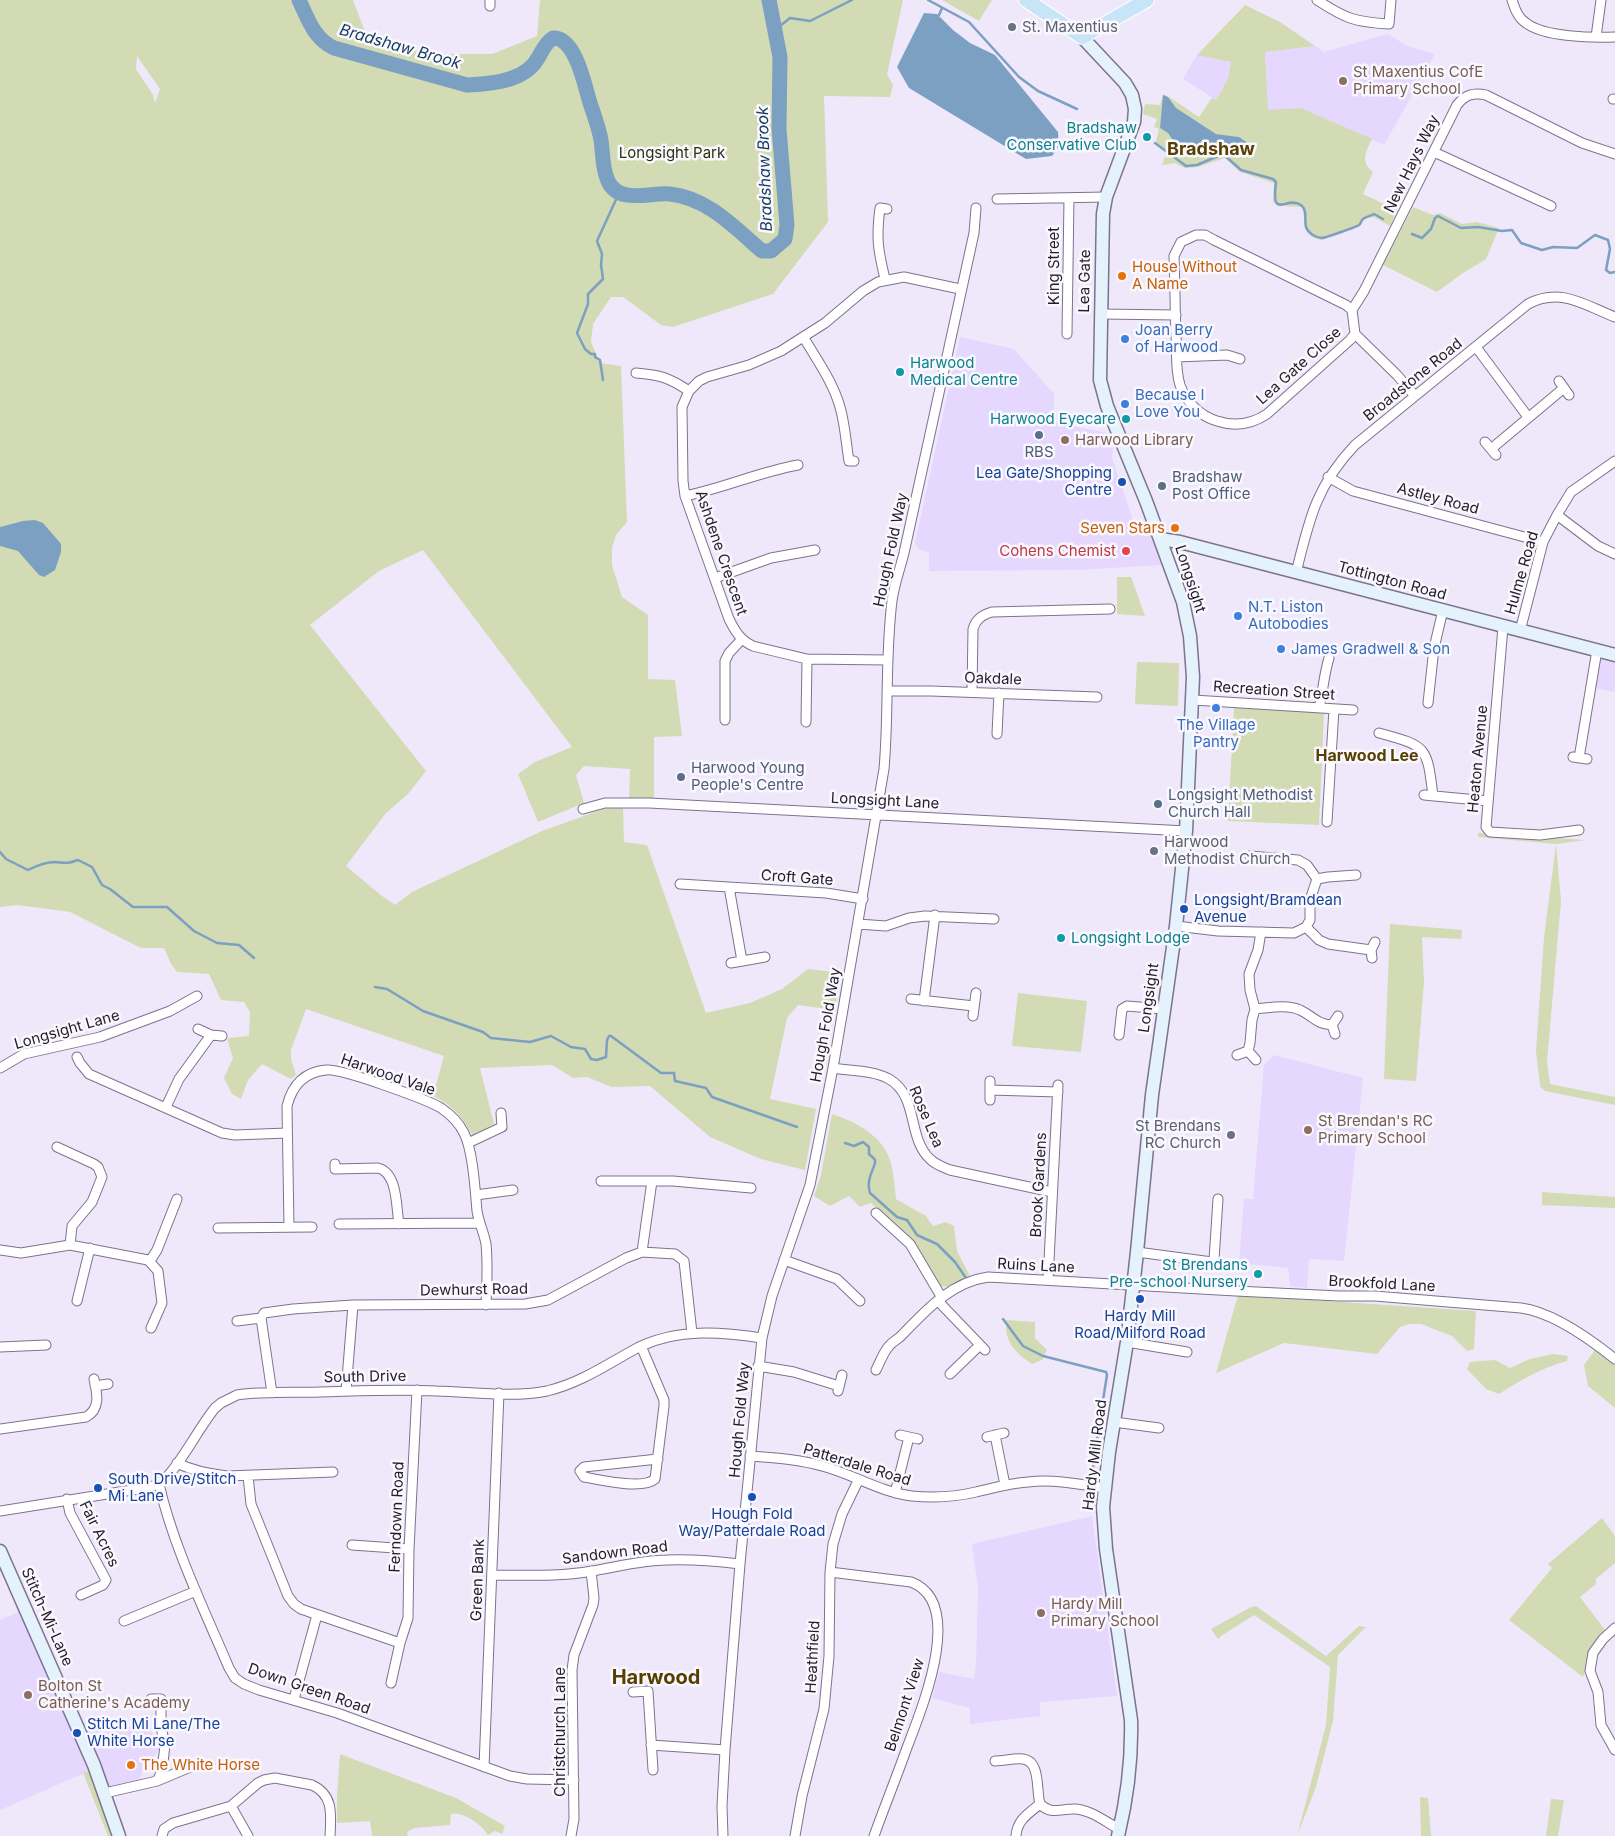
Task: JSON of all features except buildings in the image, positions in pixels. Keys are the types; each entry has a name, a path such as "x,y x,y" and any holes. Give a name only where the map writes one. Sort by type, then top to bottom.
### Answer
{"main road":[{"path":"1026,0 1082,38 1147,0"},
{"name":"Lea Gate","path":"1082,38 1125,84 1132,95 1135,109 1134,122 1106,197 1102,229 1100,367 1102,392 1160,539"},
{"name":"Tottington Road","path":"1160,539 1180,542 1615,655"},
{"name":"Longsight","path":"1133,1286 1138,1252 1152,1095 1176,926 1186,831 1192,700 1193,656 1190,636 1183,602 1160,539"},
{"name":"Hardy Mill Road","path":"1118,1832 1130,1759 1131,1720 1104,1534 1103,1507 1104,1488 1127,1342 1133,1286"},
{"name":"Stitch-Mi-Lane","path":"0,1551 105,1793 119,1836"}],"street":[{"path":"1317,0 1348,18 1361,22 1389,24 1391,0"},
{"path":"1512,0 1519,16 1532,27 1560,34 1596,38 1615,37"},
{"path":"1596,38 1601,0"},
{"name":"New Hays Way","path":"1352,310 1364,291 1456,105 1465,97 1475,93 1486,95 1582,143 1615,154"},
{"path":"1434,152 1551,206"},
{"path":"997,199 1106,197"},
{"name":"King Street","path":"1067,334 1068,198"},
{"path":"885,279 879,257 876,234 880,208 887,209"},
{"name":"Hough Fold Way","path":"723,1836 722,1806 725,1750 740,1564 762,1338 772,1296 810,1185 833,1068 877,814 887,737 887,660 892,599 904,553 960,289 981,220 976,208"},
{"name":"Lea Gate Close","path":"1196,235 1205,236 1214,240 1346,305 1352,310 1355,334 1350,340 1267,414 1253,422 1224,424 1203,416 1186,398 1178,374 1174,256 1181,242 1188,237 1196,235"},
{"path":"636,372 656,374 670,378 688,391 699,381 707,377 749,365 781,351 804,338 836,315 871,285 885,279 904,277 960,289"},
{"name":"Broadstone Road","path":"1296,573 1312,510 1328,477 1340,461 1354,445 1528,304 1546,297 1565,297 1615,317"},
{"path":"1101,314 1176,314"},
{"path":"1355,334 1397,375 1415,396"},
{"path":"804,338 834,391 840,408 849,461 854,461"},
{"path":"1476,348 1528,417"},
{"path":"1177,357 1227,355 1240,359"},
{"path":"1491,449 1564,388"},
{"name":"Ashdene Crescent","path":"688,391 681,414 685,496 732,626 742,639"},
{"name":"Hulme Road","path":"1520,631 1543,542 1557,514 1572,492 1615,461"},
{"path":"685,496 724,486 765,472 798,465"},
{"name":"Astley Road","path":"1328,477 1353,491 1543,542"},
{"path":"1557,514 1598,546 1615,554"},
{"path":"714,578 770,558 815,551"},
{"path":"972,692 974,629 977,620 982,616 992,612 1110,609"},
{"path":"1428,703 1434,648 1443,610"},
{"name":"Heaton Avenue","path":"1502,627 1486,826 1490,832 1540,835 1580,830"},
{"path":"725,722 725,661 729,653 742,639 746,643 762,649 807,659 887,660"},
{"path":"1580,758 1597,650"},
{"path":"1319,708 1329,658"},
{"path":"806,724 807,659"},
{"name":"Oakdale","path":"888,691 1097,696"},
{"path":"997,734 999,693"},
{"name":"Recreation Street","path":"1192,700 1353,710"},
{"path":"1327,822 1334,708"},
{"path":"1379,733 1393,734 1414,743 1422,750 1430,768 1429,795 1488,801"},
{"name":"Longsight Lane","path":"584,809 605,803 629,802 1186,831"},
{"path":"1250,856 1263,859 1298,860 1307,865 1317,879"},
{"path":"1317,879 1340,873 1356,875"},
{"path":"1176,926 1218,930 1294,933 1306,927 1310,920 1310,900 1317,879"},
{"name":"Croft Gate","path":"680,885 826,892 863,899"},
{"path":"729,887 742,962"},
{"path":"858,924 886,926 918,916 990,922"},
{"path":"924,1001 934,916"},
{"path":"1306,927 1319,940 1328,944 1373,950"},
{"path":"1256,1060 1248,1051 1255,1009 1250,990 1249,974 1258,950 1261,932"},
{"path":"731,963 765,958"},
{"path":"973,1016 976,993"},
{"name":"Longsight Lane","path":"0,1068 24,1054 100,1037 170,1011 197,996"},
{"path":"911,999 974,1006"},
{"path":"1119,1035 1122,1009 1124,1007 1164,1009"},
{"path":"1255,1009 1293,1008 1301,1010 1333,1030 1338,1016"},
{"path":"198,1029 211,1036 222,1036"},
{"path":"166,1107 179,1080 211,1036"},
{"path":"1237,1055 1248,1051"},
{"path":"77,1062 89,1074 222,1133 235,1135 287,1133"},
{"name":"Rose Lea","path":"833,1068 881,1076 896,1084 906,1096 921,1146 931,1161 939,1166 1052,1192"},
{"name":"Harwood Vale","path":"289,1228 288,1106 290,1097 300,1081 313,1073 334,1069 440,1107 458,1123 468,1144 479,1223 486,1250 486,1305"},
{"name":"Brook Gardens","path":"990,1090 1058,1089 1048,1280"},
{"path":"468,1144 502,1127 501,1113"},
{"path":"59,1151 94,1164 98,1167 102,1177 92,1202 74,1223 70,1245"},
{"path":"335,1164 335,1169 384,1169 393,1184 399,1224"},
{"path":"601,1181 652,1181 735,1191 751,1188"},
{"path":"642,1252 652,1181"},
{"path":"476,1195 513,1190"},
{"path":"1138,1252 1212,1262 1214,1260 1218,1199"},
{"path":"150,1261 157,1250 175,1203 163,1203"},
{"path":"876,1213 913,1248 940,1299 983,1347 950,1374"},
{"path":"339,1224 479,1223"},
{"path":"218,1228 228,1225 289,1228 312,1227"},
{"path":"0,1250 21,1253 70,1245 144,1258 150,1261 158,1271 162,1303 151,1328"},
{"path":"77,1301 90,1248"},
{"name":"Dewhurst Road","path":"237,1321 261,1318 262,1315 268,1312 353,1305 526,1304 548,1300 626,1258 642,1252 675,1254 684,1260 692,1334"},
{"path":"784,1260 837,1279 861,1301"},
{"name":"Ruins Lane","path":"876,1370 886,1356 890,1345 902,1336 918,1318 940,1299 973,1279 1048,1280 1133,1286"},
{"name":"Brookfold Lane","path":"1133,1286 1375,1296 1532,1310 1555,1319 1615,1358"},
{"path":"346,1391 353,1305"},
{"path":"146,1314 156,1318"},
{"path":"261,1318 272,1393"},
{"name":"South Drive","path":"159,1484 166,1478 206,1420 221,1402 237,1396 272,1393 417,1390 528,1393 558,1388 584,1378 641,1346 673,1336 726,1333 762,1338"},
{"path":"1127,1342 1187,1352"},
{"path":"0,1347 46,1345"},
{"path":"641,1346 664,1400 658,1459 655,1479 651,1482 629,1484 584,1477 580,1471 584,1467 658,1459"},
{"path":"758,1366 794,1372 839,1389 842,1375"},
{"path":"0,1429 86,1416 94,1410 96,1405 95,1382 108,1384"},
{"name":"Ferndown Road","path":"391,1683 408,1618 409,1549 417,1390"},
{"name":"Green Bank","path":"484,1767 499,1393"},
{"path":"1114,1422 1159,1428"},
{"path":"996,1435 1005,1485"},
{"path":"895,1493 909,1437"},
{"name":"Patterdale Road","path":"750,1456 790,1460 822,1466 858,1481 895,1493 912,1496 947,1497 1005,1485 1047,1481 1104,1488"},
{"path":"177,1463 186,1468 212,1474 248,1476 333,1472"},
{"path":"248,1476 251,1504 288,1596 298,1607 400,1643"},
{"name":"Heathfield","path":"795,1836 802,1796 824,1709 830,1656 830,1572 833,1544 837,1529 858,1481"},
{"path":"0,1511 159,1484"},
{"name":"Down Green Road","path":"159,1484 164,1506 196,1591 235,1678 259,1690 294,1699 381,1728 510,1776 527,1779 574,1780"},
{"name":"Fair Acres","path":"67,1499 70,1513 106,1580 103,1585 81,1595"},
{"path":"352,1545 409,1549"},
{"name":"Sandown Road","path":"493,1574 542,1576 591,1572 628,1564 666,1560 698,1560 740,1564"},
{"name":"Christchurch Lane","path":"571,1836 574,1819 572,1670 574,1655 593,1605 591,1572"},
{"name":"Belmont View","path":"830,1572 911,1582 928,1593 936,1609 936,1658 929,1688 874,1836"},
{"path":"124,1621 196,1591"},
{"path":"294,1699 318,1615"},
{"path":"1615,1628 1603,1638 1593,1653 1590,1671 1598,1692 1601,1725 1615,1750"},
{"path":"633,1692 648,1691 653,1770"},
{"path":"151,1699 161,1699 161,1728 165,1745 162,1771 157,1781"},
{"path":"651,1745 725,1750"},
{"path":"995,1762 1008,1764 1026,1760 1034,1766 1040,1804 1048,1810 1056,1812 1079,1809 1118,1832"},
{"path":"105,1793 157,1781 195,1765"},
{"path":"162,1836 164,1829 173,1823 231,1806 258,1783 270,1778 312,1785 326,1795 330,1805 330,1836"},
{"path":"1016,1836 1019,1823 1040,1804"},
{"path":"231,1806 248,1836"}],"shaded area":[{"name":"St Maxentius CofE Primary School","path":"1387,34 1406,46 1435,54 1384,145 1301,108 1268,111 1265,52 1315,46 1324,52"},
{"path":"1197,55 1231,62 1228,79 1216,100 1183,79"},
{"path":"960,337 1014,349 1054,394 1054,422 1107,433 1113,449 1112,458 1137,532 1149,529 1162,565 1077,570 929,571 929,552 920,550 915,543"},
{"path":"1600,660 1615,663 1615,692 1595,688"},
{"name":"St Brendan's RC Primary School","path":"1274,1055 1363,1078 1344,1261 1309,1259 1307,1288 1290,1286 1288,1268 1239,1263 1244,1199 1253,1199 1264,1065"},
{"name":"Hardy Mill Primary School","path":"1092,1516 1117,1696 1040,1702 1040,1716 970,1724 970,1708 932,1698 939,1672 974,1679 978,1589 972,1544"},
{"name":"Bolton St Catherine's Academy","path":"20,1611 89,1771 0,1810 0,1620"},
{"path":"132,1726 153,1733 162,1746 145,1768 138,1781 111,1790 87,1731 125,1729"}],"green space":[{"name":"Longsight Park","path":"0,0 353,0 365,32 424,54 492,54 537,36 540,0 903,0 887,74 893,85 890,97 824,96 828,222 773,294 673,327 661,325 623,297 611,297 593,324 591,342 600,363 621,366 627,522 616,535 612,548 612,565 622,597 648,615 648,679 675,680 682,736 654,737 654,803 629,803 630,769 584,766 576,775 584,803 538,822 518,774 535,762 572,747 423,550 379,571 310,625 426,771 408,794 386,813 346,866 395,905 412,892 542,831 606,808 623,807 624,842 647,845 706,1013 750,1003 782,989 808,969 841,973 835,1010 798,1005 787,1018 770,1099 816,1109 805,1170 761,1159 710,1137 650,1086 612,1087 587,1077 573,1078 552,1065 480,1068 494,1124 473,1136 456,1112 446,1103 433,1096 444,1056 306,1009 291,1050 291,1059 296,1075 291,1079 262,1064 248,1080 241,1099 232,1094 224,1078 233,1058 228,1038 249,1036 250,1012 244,1002 221,1000 209,974 177,972 164,948 141,948 70,912 18,905 0,907","holes":["137,56 160,89 155,103 153,95 136,69"]},
{"path":"942,0 992,0 979,21"},
{"path":"1245,5 1280,22 1315,46 1265,52 1268,110 1301,108 1372,139 1366,152 1365,160 1373,172 1363,194 1397,210 1390,226 1374,217 1365,219 1360,226 1321,240 1312,237 1305,228 1303,209 1301,207 1280,206 1273,202 1274,183 1240,172 1225,158 1198,167 1185,168 1175,163 1162,165 1167,151 1156,142 1159,129 1154,127 1157,119 1143,114 1145,104 1160,105 1163,94 1169,97 1199,117 1212,98 1216,100 1228,79 1231,62 1197,55","holes":["1164,96 1168,97 1175,108 1216,134 1239,137 1244,155 1220,146 1199,155 1180,151 1168,133 1160,128"]},
{"path":"1413,207 1433,215 1440,213 1462,224 1477,222 1499,228 1486,259 1437,292 1383,265"},
{"path":"1117,577 1131,577 1145,616 1117,614"},
{"path":"1137,662 1179,663 1178,706 1135,704"},
{"path":"1234,707 1324,714 1319,825 1228,821"},
{"path":"1478,833 1586,840 1556,844 1478,837"},
{"path":"1556,844 1561,901 1547,1062 1550,1084 1615,1097 1615,1105 1545,1091 1540,1086 1536,1051 1544,937"},
{"path":"1390,924 1462,930 1461,939 1422,937 1424,982 1416,1081 1384,1079"},
{"path":"1018,993 1087,1001 1081,1052 1012,1046"},
{"path":"832,1114 862,1127 878,1140 889,1157 896,1199 926,1216 933,1226 946,1222 954,1226 957,1251 970,1276 952,1287 940,1286 912,1241 871,1203 860,1207 849,1196 830,1206 814,1196 821,1175"},
{"path":"1542,1192 1615,1197 1615,1208 1542,1205"},
{"path":"1238,1295 1476,1311 1474,1349 1467,1351 1452,1336 1421,1324 1409,1324 1400,1327 1377,1354 1284,1343 1216,1373"},
{"path":"1006,1320 1035,1322 1035,1338 1047,1350 1042,1360 1032,1364 1016,1351 1007,1335"},
{"path":"1595,1350 1615,1365 1615,1408 1588,1386 1584,1365"},
{"path":"1553,1354 1568,1356 1567,1361 1548,1367 1499,1394 1486,1389 1467,1369 1470,1362 1495,1360 1510,1368 1530,1359"},
{"path":"1602,1518 1615,1536 1615,1563 1596,1579 1596,1584 1580,1597 1605,1630 1593,1646 1583,1677 1509,1620 1552,1568 1548,1564"},
{"path":"1256,1606 1326,1656 1359,1626 1366,1627 1338,1655 1333,1721 1316,1787 1297,1836 1326,1725 1330,1667 1254,1615 1218,1639 1211,1629"},
{"path":"340,1754 456,1798 505,1826 502,1834 495,1831 488,1835 472,1820 456,1814 451,1814 450,1825 414,1828 407,1832 408,1836 372,1836 370,1821 337,1823"},
{"path":"89,1771 112,1836 108,1836 83,1773"},
{"path":"1420,1797 1428,1798 1431,1836 1421,1836"},
{"path":"1551,1799 1564,1800 1558,1836 1546,1836"}],"water":[{"path":"924,13 937,14 970,43 995,55 1058,132 1059,146 1052,156 1026,159 909,88 897,67"},
{"path":"1163,95 1168,97 1176,108 1216,134 1239,137 1252,146 1244,155 1220,146 1199,155 1180,151 1168,133 1160,128"},
{"path":"35,520 43,523 61,544 61,552 55,570 44,577 39,575 18,551 0,546 0,527"}],"waterway":[{"name":"Bradshaw Brook","path":"299,0 317,34 334,48 467,85 493,83 518,76 532,66 549,41 553,38 561,40 568,45 582,75 600,135 605,171 608,181 613,188 627,195 670,194 697,201 720,215 762,251 771,251 785,239 787,225 779,129 780,57 769,0"},
{"path":"775,30 790,18 810,21 852,0"},
{"path":"928,0 969,22 1019,77 1038,91 1077,109"},
{"path":"939,15 942,8"},
{"path":"1155,143 1186,166 1197,165 1223,154 1241,170 1273,179 1276,182 1275,194 1278,204 1295,203 1301,205 1304,210 1305,225 1310,233 1317,237 1324,238 1357,226 1364,218 1374,214 1383,219"},
{"path":"603,380 600,360 595,357 595,354 591,354 585,349 577,333 588,304 588,294 603,279 602,254 597,241 619,193"},
{"path":"1412,234 1422,238 1431,229 1435,218 1438,216 1461,228 1478,227 1502,231 1512,230 1521,243 1542,250 1553,247 1577,248 1595,235 1608,240 1610,249 1606,270 1610,273 1615,272"},
{"path":"0,852 6,859 28,870 48,863 66,863 78,860 92,867 102,885 133,907 167,907 194,931 217,943 239,945 254,958"},
{"path":"375,987 387,989 423,1011 483,1032 491,1038 530,1042 551,1036 571,1047 585,1049 591,1059 597,1060 606,1057 607,1040 611,1036 661,1073 674,1073 675,1081 706,1088 712,1097 797,1127"},
{"path":"845,1143 854,1146 863,1142 869,1147 869,1154 875,1159 869,1182 870,1193 897,1217 907,1220 917,1235 937,1244 955,1262 966,1278"},
{"path":"1003,1319 1023,1346 1043,1356 1106,1372 1100,1419"},
{"path":"1092,1474 1099,1427"}],"place":[{"name":"St. Maxentius","path":"1012,27"},
{"name":"St Maxentius CofE Primary School","path":"1343,81"},
{"name":"Bradshaw Conservative Club","path":"1147,137"},
{"name":"House Without A Name","path":"1122,276"},
{"name":"Joan Berry of Harwood","path":"1125,339"},
{"name":"Harwood Medical Centre","path":"900,372"},
{"name":"Because I Love You","path":"1125,404"},
{"name":"Harwood Eyecare","path":"1126,419"},
{"name":"RBS","path":"1039,435"},
{"name":"Harwood Library","path":"1065,440"},
{"name":"Lea Gate/Shopping Centre","path":"1122,482"},
{"name":"Bradshaw Post Office","path":"1162,486"},
{"name":"Seven Stars","path":"1175,528"},
{"name":"Cohens Chemist","path":"1126,551"},
{"name":"N.T. Liston Autobodies","path":"1238,616"},
{"name":"James Gradwell & Son","path":"1281,649"},
{"name":"The Village Pantry","path":"1216,708"},
{"name":"Harwood Young People's Centre","path":"681,777"},
{"name":"Longsight Methodist Church Hall","path":"1158,804"},
{"name":"Harwood Methodist Church","path":"1154,851"},
{"name":"Longsight/Bramdean Avenue","path":"1184,909"},
{"name":"Longsight Lodge","path":"1061,938"},
{"name":"St Brendan's RC Primary School","path":"1308,1130"},
{"name":"St Brendans RC Church","path":"1231,1135"},
{"name":"St Brendans Pre-school Nursery","path":"1258,1274"},
{"name":"Hardy Mill Road/Milford Road","path":"1140,1299"},
{"name":"South Drive/Stitch Mi Lane","path":"98,1488"},
{"name":"Hough Fold Way/Patterdale Road","path":"752,1497"},
{"name":"Hardy Mill Primary School","path":"1041,1613"},
{"name":"Bolton St Catherine's Academy","path":"28,1695"},
{"name":"Stitch Mi Lane/The White Horse","path":"77,1733"},
{"name":"The White Horse","path":"131,1765"}],"district":[{"name":"Bradshaw","path":"1211,150"},
{"name":"Harwood Lee","path":"1367,756"},
{"name":"Harwood","path":"656,1678"}]}
